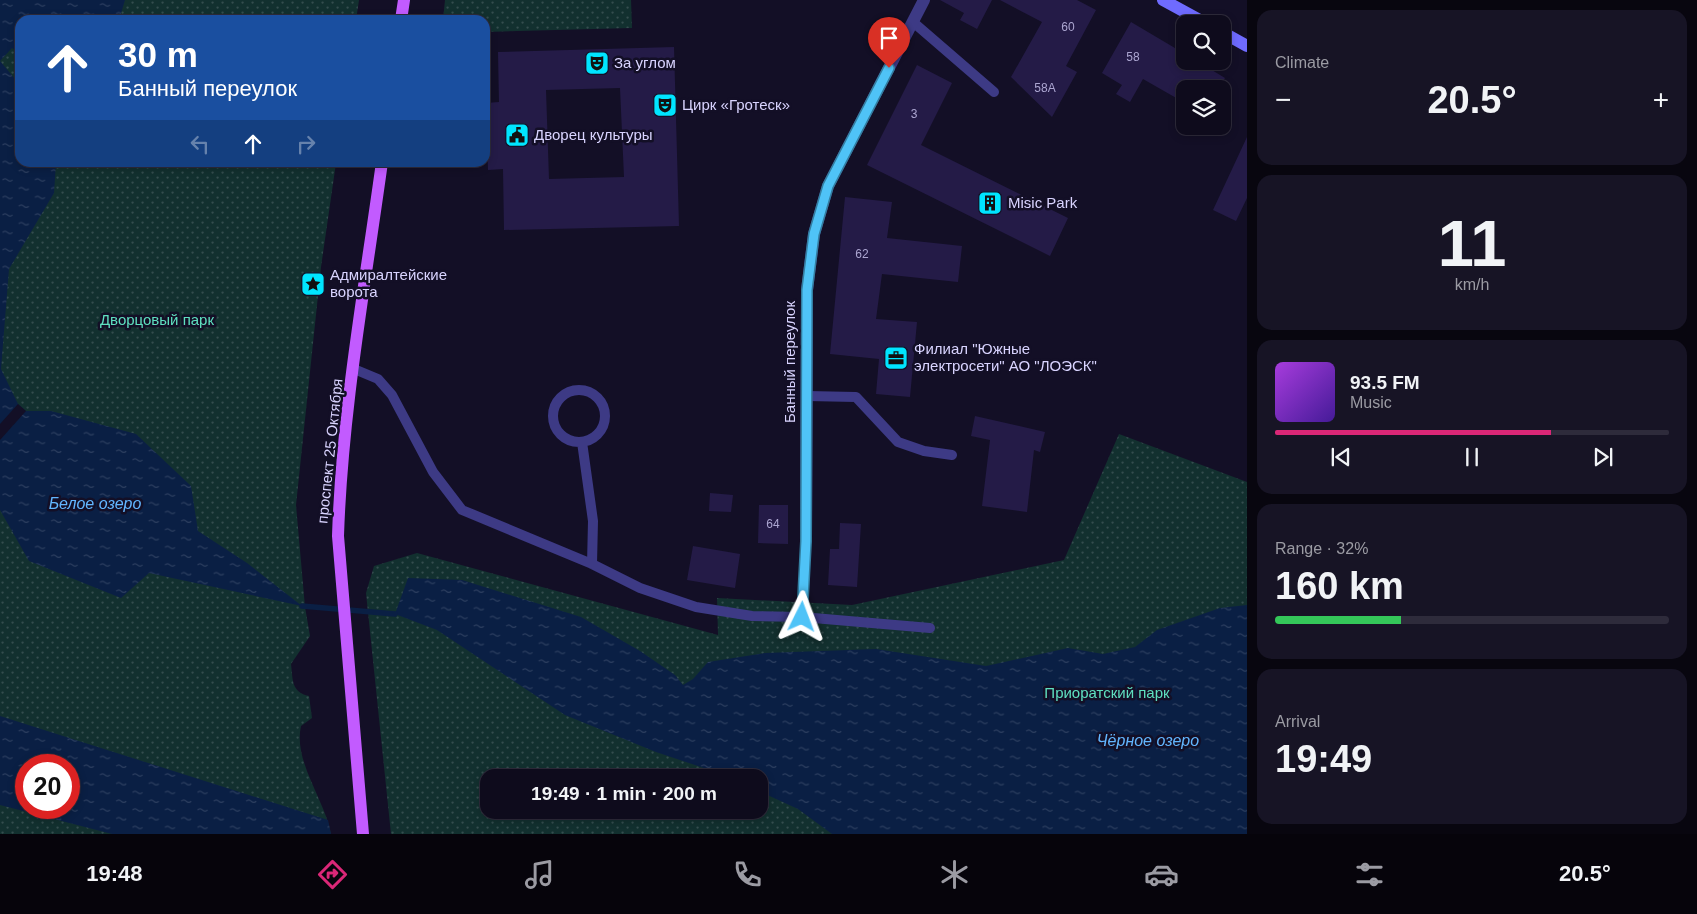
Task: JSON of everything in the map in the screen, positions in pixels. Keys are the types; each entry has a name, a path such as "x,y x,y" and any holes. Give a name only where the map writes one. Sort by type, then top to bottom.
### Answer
{"main road":[{"path":"402,15 404,0"},
{"path":"1163,0 1190,15"},
{"path":"1231,37 1247,46"},
{"name":"проспект 25 Октября","path":"363,834 345,644 338,536 339,496 381,167"}],"street":[{"name":"Банный переулок","path":"806,541 807,290 814,234 828,186 924,0"}],"lane":[{"path":"913,22 994,92"},
{"path":"354,369 378,379 392,395 433,472 462,510 592,564 640,588 696,607 752,616 802,617 930,628"},
{"path":"584,389 598,396 606,409 605,424 596,437 582,442 567,440 556,430 552,415 557,400 569,391 584,389"},
{"path":"807,396 856,397 898,442 924,451 952,455"},
{"path":"582,442 593,521 592,564"},
{"path":"802,617 806,541"}],"green space":[{"name":"Дворцовый парк","path":"0,0 359,0 357,15 15,15 15,167 335,167 321,267 296,505 305,607 310,636 291,664 296,688 299,692 309,696 312,718 301,726 301,753 328,821 331,834 0,834"},
{"path":"445,0 631,0 632,28 490,32 490,15 444,15"},
{"name":"Приоратский парк","path":"1119,434 1247,482 1247,834 391,834 366,593 374,566 417,553 718,635 717,598 852,605 1064,560"}],"water":[{"path":"0,0 125,0 120,15 15,15 15,50 12,48 0,61"},
{"name":"Белое озеро","path":"0,61 15,79 15,167 56,167 54,193 9,269 1,369 18,404 26,411 51,411 136,434 191,486 198,531 247,563 302,606 149,573 121,598 29,561 0,510"},
{"name":"Чёрное озеро","path":"408,578 462,580 581,617 640,651 675,675 683,685 693,679 708,662 765,653 876,649 986,666 1068,648 1103,654 1135,647 1157,630 1220,608 1247,605 1247,834 832,834 798,809 768,795 768,769 707,769 656,752 565,715 437,630 395,614"},
{"path":"0,716 328,820 331,834 112,834 54,819 80,819 80,754 15,754 15,809 0,805"}],"pier":[{"path":"18,404 26,411 0,440 0,424"}],"building":[{"path":"940,0 992,0 977,29 960,20 964,13"},
{"path":"1000,0 1077,0 1096,10 1066,66 1077,72 1052,117 1011,77 1042,22"},
{"path":"1131,22 1176,49 1176,70 1212,70 1225,78 1224,80 1176,80 1176,98 1143,79 1130,102 1116,94 1122,85 1102,73"},
{"name":"Дворец культуры","path":"674,47 679,226 504,230 503,169 488,170 488,167 490,167 490,103 499,102 498,52","holes":["620,88 624,177 549,179 546,90"]},
{"path":"917,65 952,83 921,145 1068,218 1050,256 867,165"},
{"path":"1247,137 1247,198 1236,221 1213,210"},
{"path":"845,197 892,202 887,238 962,246 958,282 882,274 876,319 917,322 910,397 876,394 879,359 830,354"},
{"path":"975,416 1045,432 1040,452 1034,450 1027,512 982,506 990,440 971,436"},
{"path":"710,493 733,495 731,512 709,511"},
{"path":"759,505 788,505 788,544 758,543"},
{"path":"840,523 861,524 857,587 828,585 830,549 839,549"},
{"path":"693,546 740,554 735,588 687,580"}],"waterway":[{"path":"302,606 395,614"}],"place":[{"name":"За углом","path":"597,63"},
{"name":"Цирк «Гротеск»","path":"665,105"},
{"name":"Дворец культуры","path":"517,135"},
{"name":"Misic Park","path":"990,203"},
{"name":"Адмиралтейские ворота","path":"313,284"},
{"name":"Филиал \"Южные электросети\" АО \"ЛОЭСК\"","path":"896,358"}],"route":[{"path":"802,617 806,541 807,290 814,234 828,186 889,68"}]}
